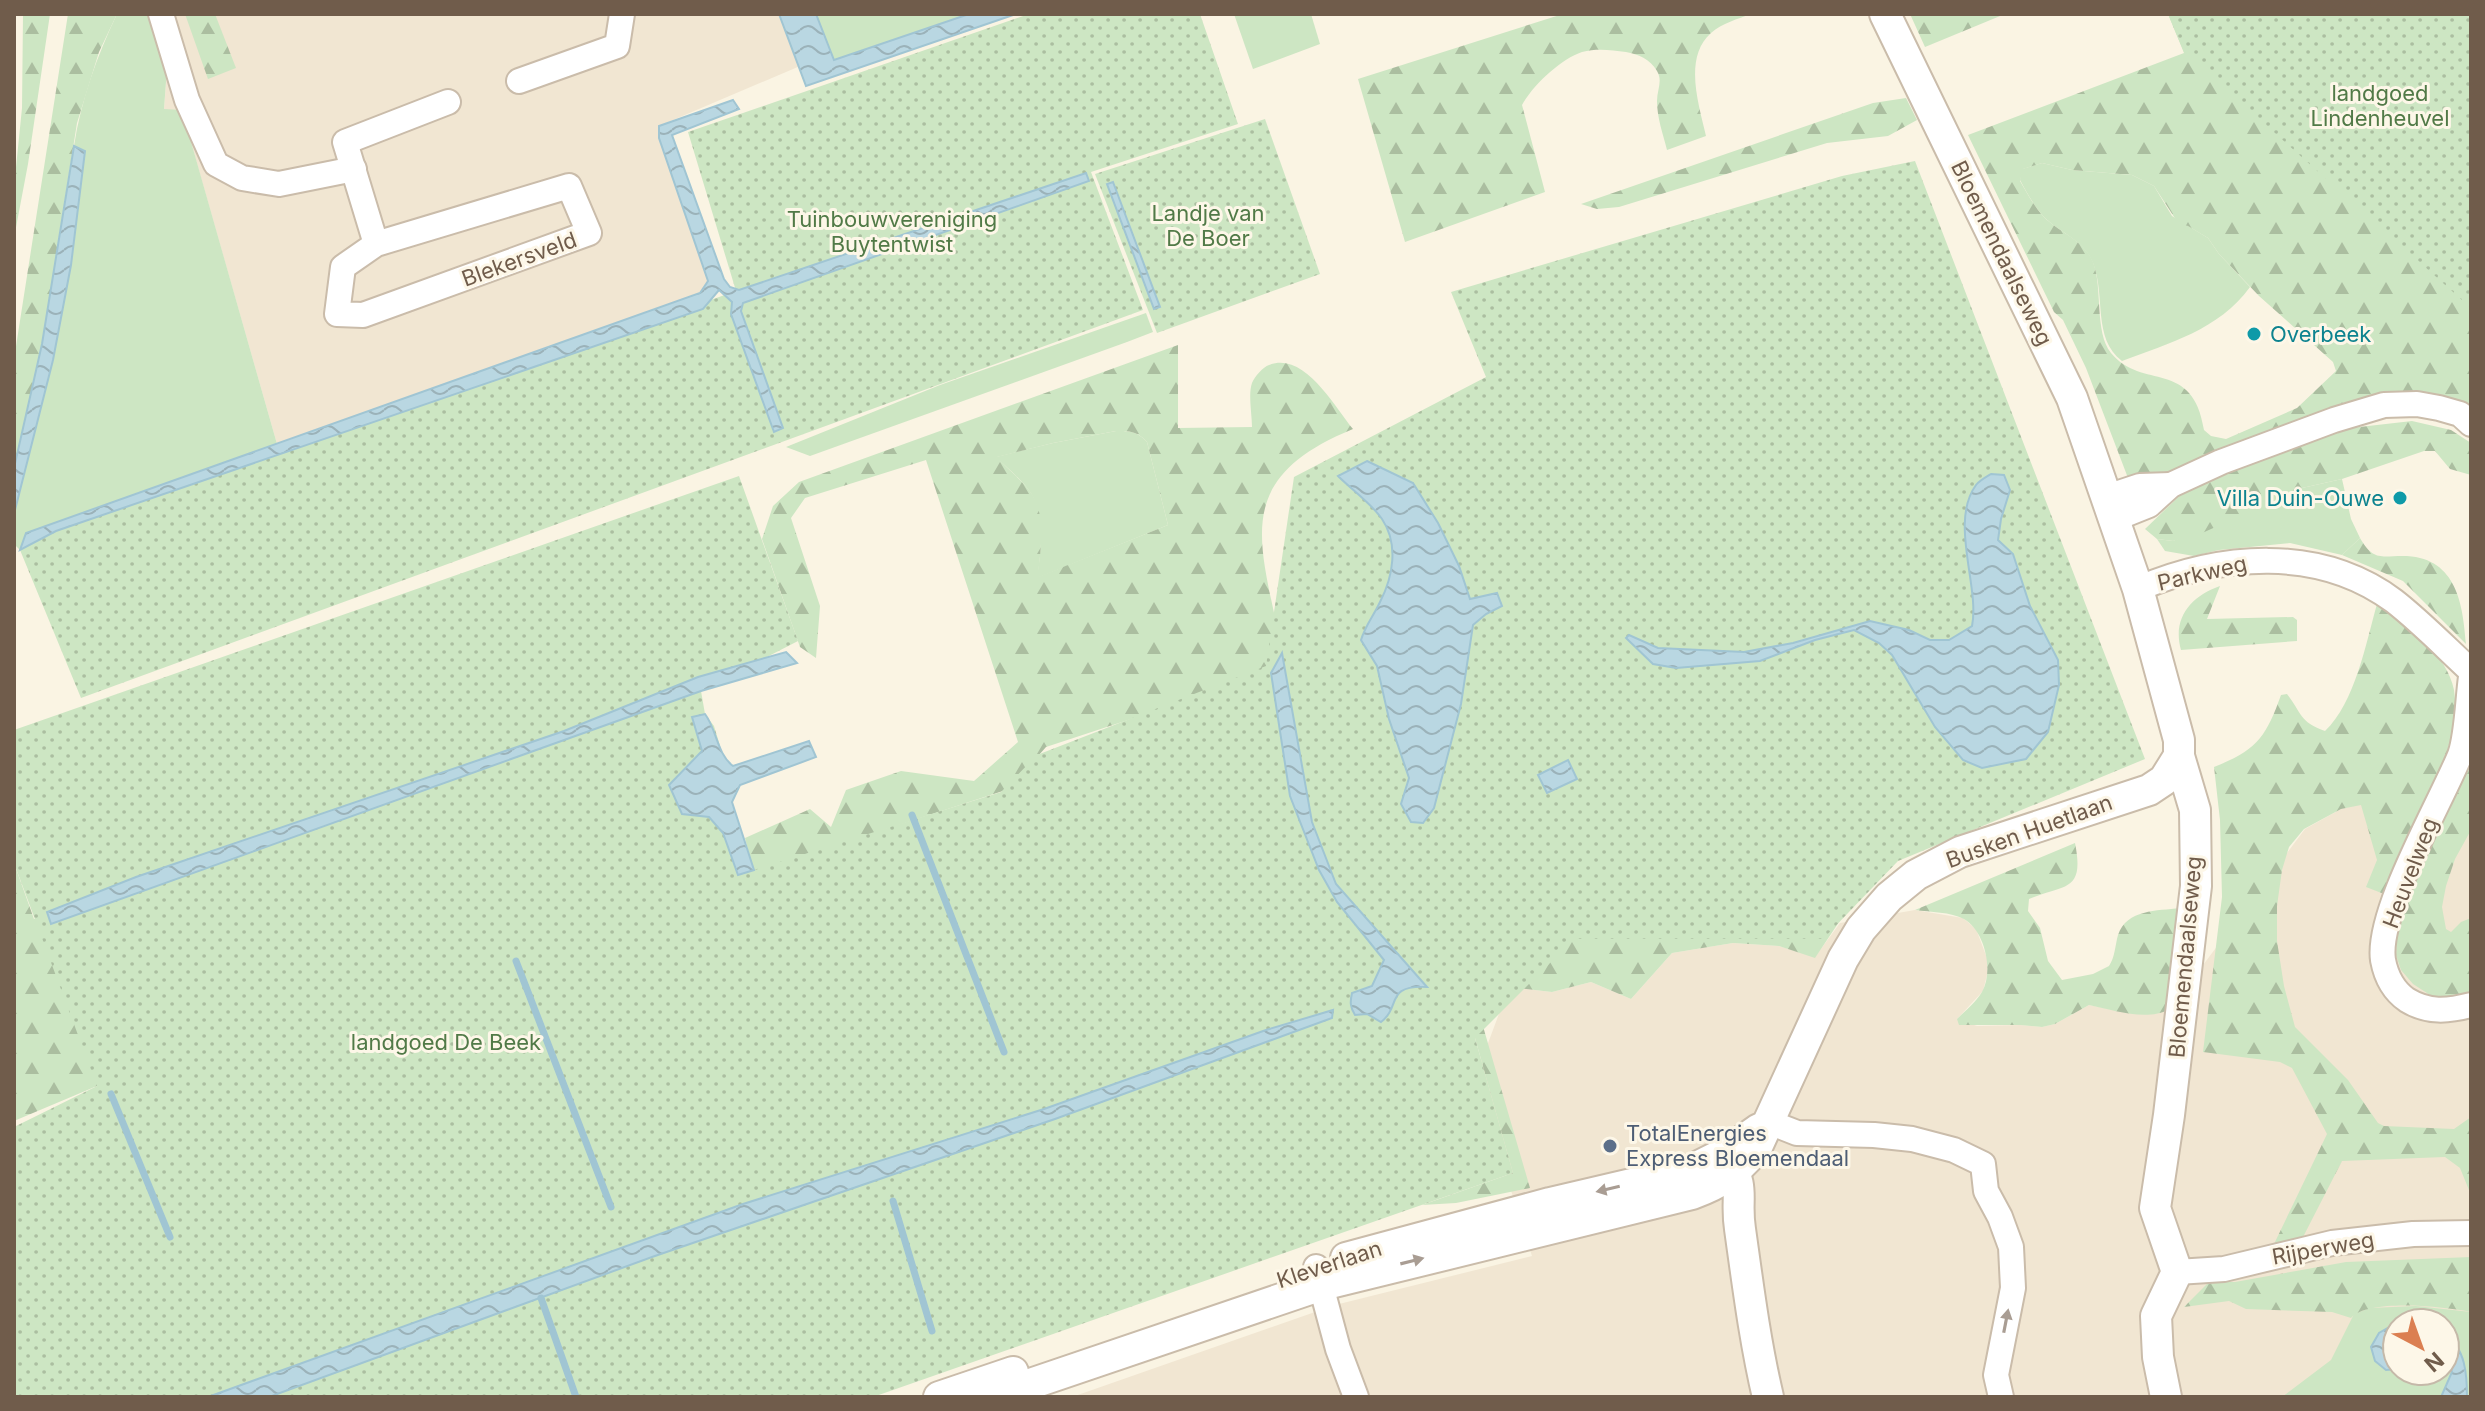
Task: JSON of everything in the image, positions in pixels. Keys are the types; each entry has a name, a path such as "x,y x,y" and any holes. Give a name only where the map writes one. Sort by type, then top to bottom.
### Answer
{"street":[{"path":"161,14 187,100 216,164 242,178 279,184 354,169"},
{"path":"519,81 617,46 622,14"},
{"name":"Bloemendaalseweg","path":"1885,14 2072,398 2138,589 2179,740 2179,756 2195,810 2196,886 2155,1208 2177,1272"},
{"path":"376,244 345,142 448,102"},
{"name":"Blekersveld","path":"569,186 589,233 363,315 337,314 343,267 376,244 569,186"},
{"path":"2111,508 2140,486 2171,485 2221,462 2384,405 2417,404 2439,408 2460,414 2471,424"},
{"name":"Parkweg","path":"2138,589 2209,566 2249,560 2327,568 2361,582 2394,601 2471,674"},
{"name":"Heuvelweg","path":"2471,674 2462,751 2414,854 2386,927 2383,959 2395,992 2418,1007 2449,1011 2471,1005"},
{"name":"Busken Huetlaan","path":"1722,1168 1756,1149 1843,959 1861,929 1889,897 1916,875 1960,852 2157,786 2179,756"},
{"path":"1769,1122 1797,1133 1912,1139 1954,1150 1983,1164 1986,1191 2011,1247 2013,1288 1996,1375 2001,1397"},
{"path":"1722,1168 1740,1189 1738,1220 1757,1348 1768,1397"},
{"name":"Kleverlaan","path":"992,1397 1319,1276 1401,1241 1691,1170 1722,1168"},
{"name":"Rijperweg","path":"2177,1272 2224,1269 2332,1243 2413,1234 2471,1233"},
{"path":"2166,1397 2158,1357 2156,1316 2177,1272"},
{"path":"1319,1276 1338,1349 1356,1397"},
{"name":"Kleverlaan","path":"939,1397 1319,1276"}],"shaded area":[{"path":"157,14 922,14 659,126 659,138 708,281 700,293 277,444 182,111 164,110 168,55"},
{"path":"2361,804 2471,811 2471,1397 1072,1397 1335,1305 1532,1256 1475,1078 1509,987 1552,992 1591,982 1631,999 1672,953 1733,943 1779,946 1815,957 1840,923 1915,910 1963,918 1976,929 1987,958 1987,975 1983,991 1957,1019 1977,1026 2042,1027 2055,1024 2089,1005 2135,1014 2170,1009 2305,829 2341,809"}],"green space":[{"path":"23,14 50,14 14,238 14,187 22,108"},
{"path":"68,14 117,14 99,52 77,123 42,344 14,468 14,359"},
{"path":"117,14 156,14 168,55 164,109 182,110 277,444 26,533 20,550 14,544 14,511 85,151 74,146 77,129 91,78"},
{"path":"185,14 215,14 236,68 208,79"},
{"path":"816,14 969,14 834,61"},
{"name":"Tuinbouwvereniging Buytentwist","path":"1029,14 1200,14 1238,124 1091,172 1143,310 81,698 20,550 56,531 736,291 688,132"},
{"path":"1234,14 1311,14 1320,44 1253,69"},
{"path":"1563,14 1751,14 1711,33 1697,55 1695,82 1706,136 1667,150 1657,107 1660,78 1651,63 1630,53 1604,50 1582,52 1565,60 1548,74 1522,105 1545,192 1405,242 1358,79"},
{"path":"1910,14 2005,14 1925,47"},
{"path":"2168,14 2471,14 2471,411 2447,399 2181,471 2128,478 2086,368 2063,320 2054,312 1968,135 2184,53","holes":["2042,163 2072,170 2132,175 2154,186 2178,223 2208,238 2259,296 2333,362 2336,371 2297,408 2226,439 2211,436 2204,430 2198,408 2189,393 2178,384 2123,364 2111,353 2102,333 2098,284 2089,254 2044,217 2020,181 2023,169"]},
{"name":"landgoed Lindenheuvel","path":"2168,14 2471,14 2471,308 2184,52"},
{"path":"1906,98 1917,120 1888,136 1827,143 1619,207 1597,209 1581,204 1873,103"},
{"name":"Landje van De Boer","path":"1265,119 1320,274 1157,333 1095,174"},
{"name":"landgoed De Beek","path":"1915,161 2145,759 1898,861 1823,939 1574,939 1475,1038 1513,1173 873,1397 14,1397 14,1127 97,1086 14,863 14,730 739,476 798,641 701,691 705,714 714,726 724,759 733,766 809,741 816,757 740,785 732,802 754,870 1001,792 1037,755 1266,666 1294,477 1486,377 1451,292 1842,176"},
{"path":"2042,163 2072,170 2132,175 2154,186 2172,216 2208,238 2250,287 2238,302 2208,325 2122,361 2113,352 2103,329 2097,276 2089,255 2044,217 2020,180 2022,169"},
{"path":"1146,313 1153,332 1127,342 810,456 786,447 940,385"},
{"path":"1178,345 1178,428 1252,427 1252,383 1264,368 1282,363 1294,366 1317,383 1353,429 1313,449 1286,471 1270,495 1263,520 1263,549 1282,653 1271,673 1046,747 1009,789 97,1086 14,1121 14,863 34,919 753,870 745,838 810,809 831,827 846,790 901,771 974,781 1018,742 926,460 805,498 791,518 820,606 816,658 800,647 762,539 773,506 799,482","holes":["1116,431 1136,434 1147,442 1168,525 1038,577 1039,510 1029,490 997,457"]},
{"path":"2412,421 2451,430 2471,443 2471,475 2450,469 2435,451 2424,451 2342,479 2302,488 2200,534 2173,541 2157,539 2145,529 2197,479 2342,429"},
{"path":"1116,431 1133,432 1147,442 1168,525 1037,578 1041,544 1038,509 1025,485 996,457"},
{"path":"2342,479 2351,519 2360,538 2342,555 2290,543 2219,550 2194,556 2165,551 2157,539 2173,541 2302,488"},
{"path":"2360,538 2375,554 2424,559 2447,575 2463,614 2466,644 2403,581 2342,555"},
{"path":"2220,586 2207,619 2293,617 2297,620 2297,641 2181,650 2179,628 2186,610 2200,596"},
{"path":"2377,604 2413,629 2444,664 2454,690 2452,732 2438,774 2399,853 2384,894 2366,887 2377,860 2361,805 2341,809 2304,829 2289,847 2277,906 2277,941 2284,986 2295,1027 2348,1080 2378,1123 2384,1126 2454,1129 2471,1117 2471,1195 2460,1168 2445,1157 2342,1161 2302,1239 2274,1244 2327,1134 2292,1068 2280,1062 2203,1052 2222,897 2220,820 2214,767 2250,748 2258,740 2265,732 2281,695 2287,694 2306,720 2325,731 2352,689"},
{"path":"2471,743 2471,830 2455,859 2442,907 2446,929 2451,932 2461,922 2471,918 2471,1001 2449,1003 2413,984 2401,970 2396,955 2398,918"},
{"path":"2075,843 2077,871 2074,879 2062,888 2029,899 2028,911 2040,928 2048,961 2062,980 2093,974 2109,966 2118,935 2128,920 2144,913 2180,908 2170,1009 2140,1015 2089,1005 2055,1024 2042,1027 1959,1025 1957,1019 1977,999 1986,983 1987,963 1982,942 1964,919 1915,910"},
{"path":"1857,895 1815,958 1779,946 1733,943 1672,953 1631,999 1591,982 1552,992 1509,987 1548,930"},
{"path":"1471,985 1530,1188 1456,1203 1422,1205 1513,1173 1475,1038"},
{"path":"2471,1257 2471,1312 2461,1311 2461,1307 2390,1306 2360,1312 2351,1318 2332,1312 2246,1309 2229,1301 2184,1307 2209,1282 2235,1282 2346,1262"},
{"path":"2381,1308 2381,1387 2461,1387 2461,1311 2471,1312 2471,1397 2282,1397 2331,1360 2354,1314"}],"water":[{"path":"779,14 816,14 834,60 969,14 1016,14 806,86"},
{"path":"733,100 739,109 672,135 724,279 730,287 739,290 1086,173 1089,181 743,303 741,311 783,428 774,432 731,314 732,302 719,290 703,309 56,531 20,550 26,533 700,293 708,281 659,138 659,126"},
{"path":"74,146 85,151 71,265 53,360 14,514 14,468 42,344"},
{"path":"1113,182 1160,307 1154,309 1107,184"},
{"path":"1367,461 1413,483 1438,523 1459,566 1470,599 1497,593 1502,606 1473,625 1461,704 1434,808 1423,823 1411,822 1401,804 1409,778 1389,719 1377,666 1361,640 1385,592 1391,571 1391,539 1382,519 1338,476"},
{"path":"1991,474 2004,475 2010,490 1998,540 2013,554 2030,606 2058,660 2059,685 2048,732 2026,759 1982,768 1963,760 1935,727 1892,655 1879,643 1854,630 1815,640 1760,661 1676,668 1653,664 1626,638 1629,635 1658,648 1744,652 1793,643 1870,621 1909,630 1930,640 1949,640 1972,626 1965,517 1968,500 1976,485"},
{"path":"786,652 797,663 701,691 51,924 47,912 136,877 564,731 698,677"},
{"path":"1282,653 1312,822 1336,884 1427,987 1414,987 1399,993 1381,1022 1367,1014 1355,1015 1351,1002 1352,993 1372,986 1384,960 1337,902 1319,870 1290,796 1271,673"},
{"path":"705,714 724,755 733,766 809,741 816,757 740,785 732,802 754,870 738,875 723,833 709,817 682,814 669,785 702,751 692,717"},
{"path":"1568,760 1577,779 1547,793 1538,775"},
{"path":"1333,1010 1332,1018 1055,1119 652,1257 269,1397 208,1397 743,1204 1044,1109 1266,1030"},
{"path":"2379,1333 2381,1366 2375,1361 2371,1347"},
{"path":"2461,1355 2466,1372 2467,1397 2441,1397 2445,1387 2461,1387"}],"waterway":[{"path":"912,815 1004,1052"},
{"path":"516,961 611,1207"},
{"path":"111,1094 170,1237"},
{"path":"893,1201 932,1331"},
{"path":"541,1298 576,1397"}],"place":[{"name":"Overbeek","path":"2254,334"},
{"name":"Villa Duin-Ouwe","path":"2400,498"},
{"name":"TotalEnergies Express Bloemendaal","path":"1610,1146"}]}
